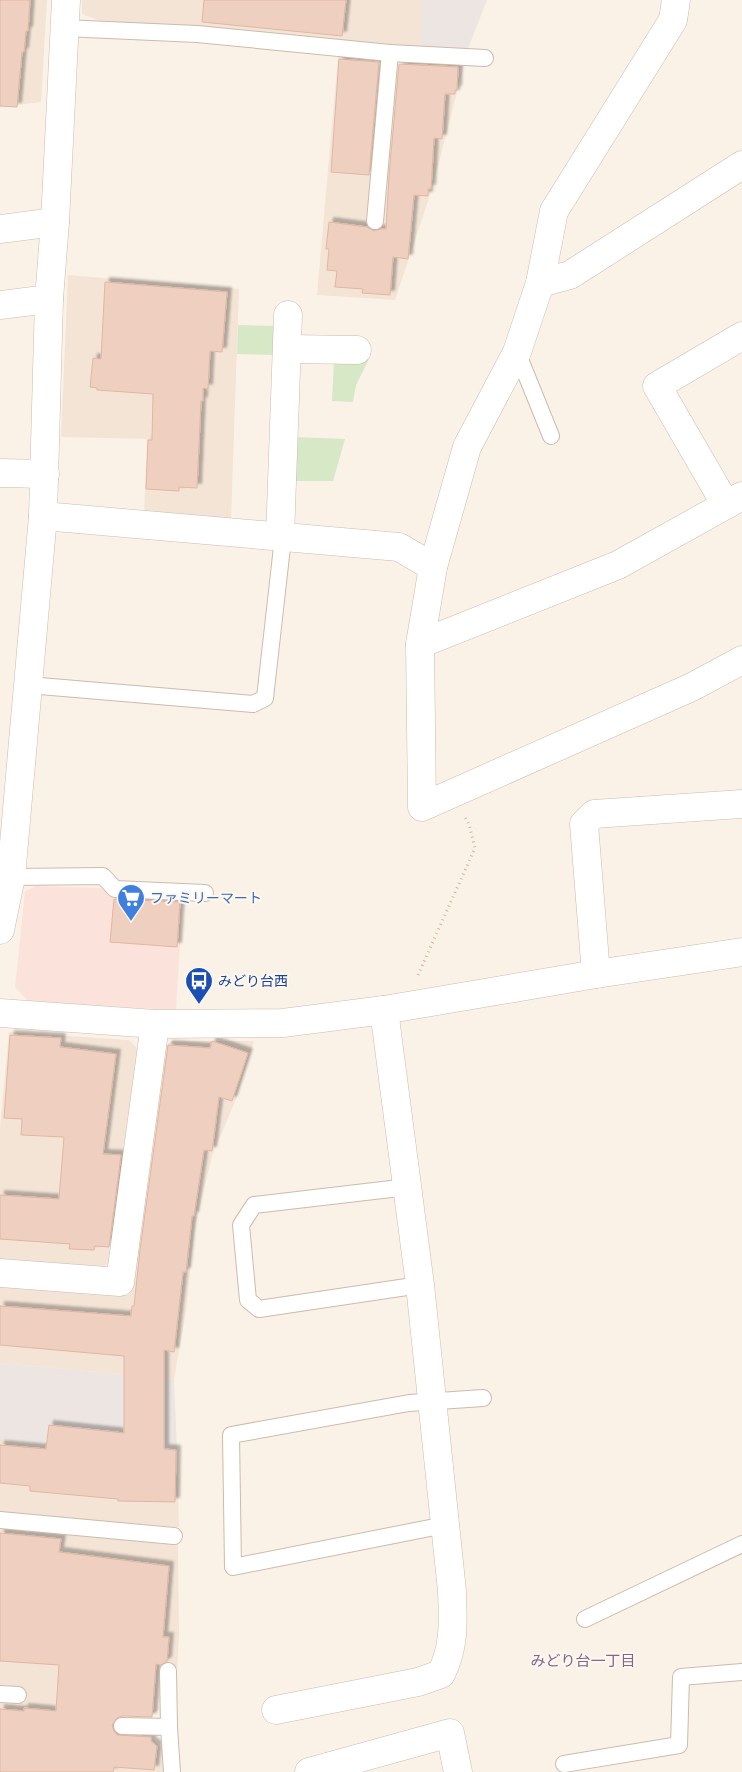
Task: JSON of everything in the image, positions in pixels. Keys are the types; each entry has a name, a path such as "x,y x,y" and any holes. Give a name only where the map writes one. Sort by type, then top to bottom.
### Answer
{"street":[{"path":"0,930 11,877 43,516 49,299 56,222 66,0"},
{"path":"676,0 674,20 554,212 540,283 517,352 467,447 433,567 420,644 422,807 692,687 742,660"},
{"path":"540,283 570,275 742,165"},
{"path":"0,229 56,222"},
{"path":"0,305 49,299"},
{"path":"281,537 288,315"},
{"path":"420,644 618,565 734,500 657,386 742,336"},
{"path":"287,349 357,350"},
{"path":"0,473 45,474"},
{"path":"43,516 399,547 433,567"},
{"path":"596,974 584,824 594,814 742,804"},
{"path":"0,1013 155,1024 283,1024 384,1010 596,974 742,952"},
{"path":"276,1710 418,1682 441,1674 448,1659 454,1628 452,1591 420,1285 384,1010"},
{"path":"0,1273 120,1282 155,1024"},
{"path":"309,1772 450,1733 458,1772"}],"lane":[{"path":"64,28 197,34 390,53 485,58"},
{"path":"375,221 390,53"},
{"path":"517,352 551,436"},
{"path":"28,685 253,704 265,698 281,537"},
{"path":"11,877 102,876 115,889 205,893"},
{"path":"408,1187 254,1205 241,1225 248,1300 259,1309 420,1285"},
{"path":"444,1526 233,1567 231,1435 409,1403 483,1398"},
{"path":"0,1520 174,1536"},
{"path":"585,1619 742,1544"},
{"path":"168,1671 168,1727 172,1772"},
{"path":"564,1764 679,1745 681,1677 742,1672"},
{"path":"0,1694 18,1695"},
{"path":"122,1726 168,1727"}],"path":[{"path":"416,1004 414,984 475,848 469,824 453,793"}],"shaded area":[{"path":"0,0 47,0 41,102 0,107"},
{"path":"82,0 423,0 420,51 103,22 82,14"},
{"path":"422,0 487,0 467,51 420,51"},
{"path":"338,56 376,61 382,72 367,224 383,224 397,71 405,62 464,65 432,189 395,300 317,295"},
{"path":"68,275 239,289 231,520 144,517 147,439 61,437"},
{"path":"36,886 111,888 183,896 176,1010 29,1002 15,987 25,891"},
{"path":"9,1032 129,1040 139,1050 111,1262 100,1269 0,1261 0,1127"},
{"path":"171,1041 254,1041 236,1099 212,1156 194,1231 186,1311 174,1379 0,1363 0,1282 129,1295 161,1051"},
{"path":"0,1363 174,1379 177,1449 116,1445 116,1452 0,1440"},
{"path":"0,1440 115,1452 116,1445 177,1449 179,1527 0,1513"},
{"path":"0,1528 178,1544 179,1635 177,1671 159,1671 159,1709 152,1716 123,1716 122,1726 122,1735 150,1736 162,1749 163,1772 0,1772 0,1703 19,1705 20,1687 0,1685"}],"green space":[{"path":"238,325 278,326 277,355 237,354"},
{"path":"369,359 356,385 353,402 332,401 334,360"},
{"path":"294,437 345,439 333,481 292,481"}],"building":[{"path":"0,0 30,0 28,31 26,31 24,52 22,52 17,107 0,106"},
{"path":"204,0 346,0 342,36 202,22"},
{"path":"339,59 379,62 369,175 331,172"},
{"path":"399,64 458,67 457,90 455,90 455,94 445,94 442,139 434,138 431,189 428,189 428,196 414,195 408,259 393,257 390,295 362,293 363,289 335,287 337,271 327,270 329,249 326,249 329,222 367,227 374,231 386,229"},
{"path":"105,282 227,292 222,352 210,351 208,389 203,388 203,401 201,401 197,488 179,487 179,491 146,489 148,440 152,440 153,394 97,390 97,388 90,387 93,358 101,359"},
{"path":"114,899 180,902 177,947 110,942"},
{"path":"10,1035 61,1038 60,1047 116,1054 103,1154 121,1155 109,1247 95,1246 94,1250 69,1249 70,1244 0,1239 0,1195 59,1199 64,1137 21,1135 22,1119 4,1118"},
{"path":"212,1041 248,1053 232,1101 219,1097 212,1151 204,1150 194,1216 192,1216 186,1272 183,1272 174,1352 164,1350 164,1449 176,1450 175,1502 118,1501 118,1499 30,1491 30,1486 0,1483 0,1445 46,1449 49,1425 124,1433 124,1356 0,1345 0,1306 131,1316 132,1306 134,1306 168,1045 210,1048"},
{"path":"0,1533 61,1539 59,1552 169,1566 163,1637 169,1637 167,1661 161,1665 156,1664 152,1717 122,1716 117,1718 112,1725 117,1735 151,1737 151,1741 157,1746 154,1770 114,1767 113,1772 0,1772 0,1709 24,1711 24,1708 56,1711 59,1665 0,1661"}],"place":[{"name":"ファミリーマート","path":"131,922"},
{"name":"みどり台西","path":"199,1005"}],"district":[{"name":"みどり台一丁目","path":"583,1661"}]}
